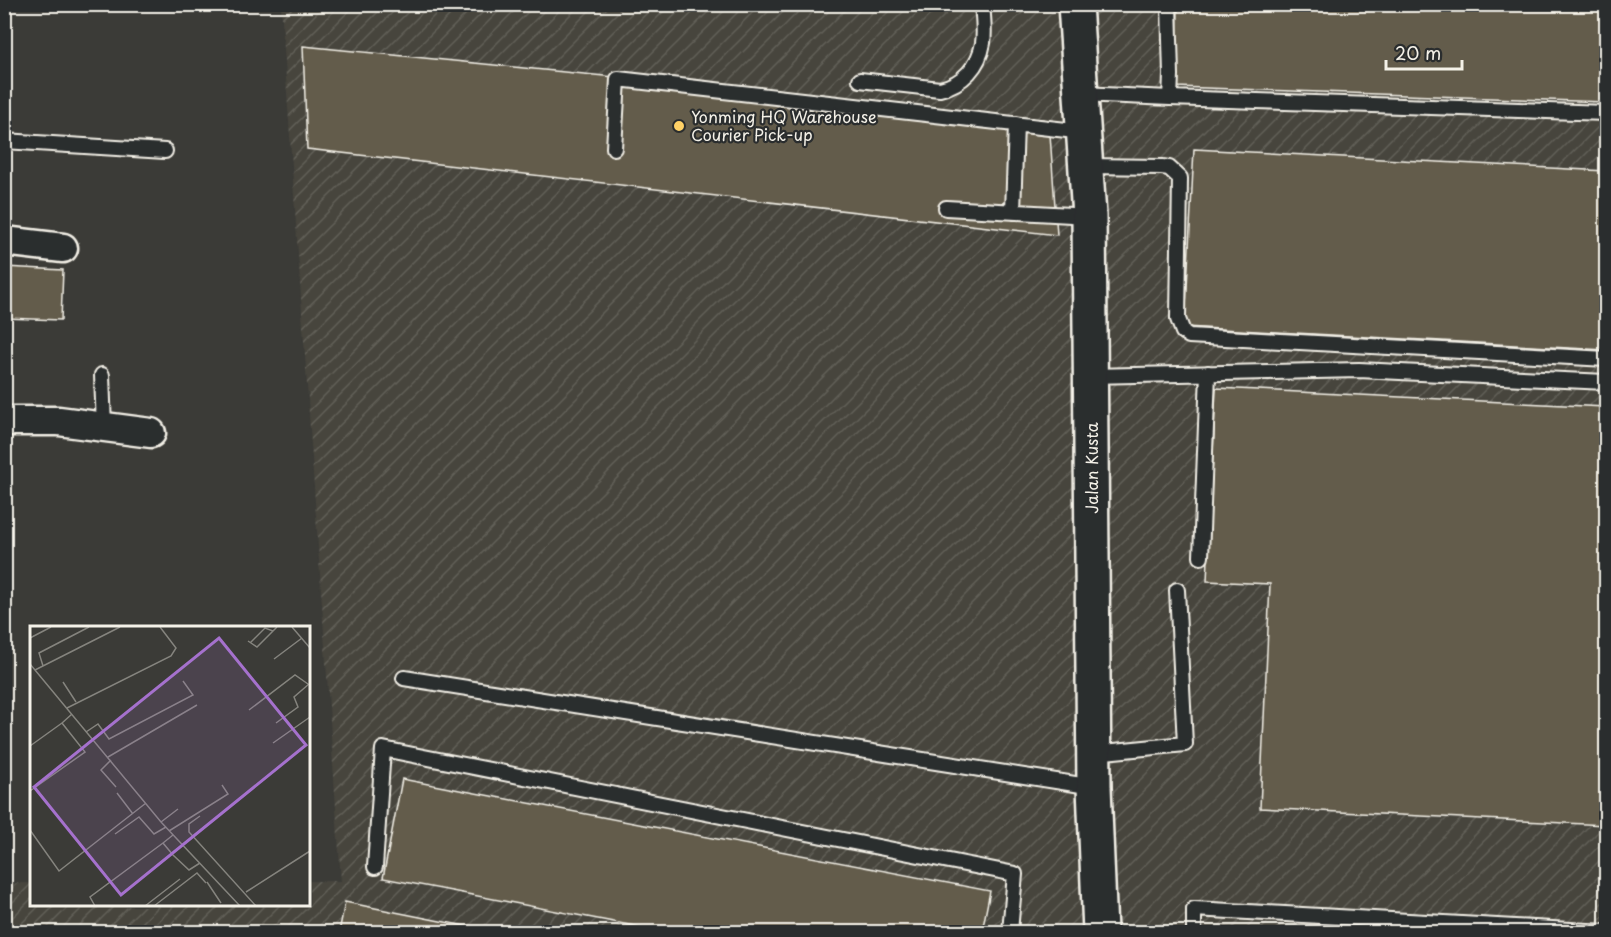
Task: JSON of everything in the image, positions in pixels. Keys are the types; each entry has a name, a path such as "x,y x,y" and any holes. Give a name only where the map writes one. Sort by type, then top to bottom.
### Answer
{"street":[{"name":"Jalan Kusta","path":"1075,4 1089,216 1094,787 1100,933"},
{"path":"4,242 63,248"},
{"path":"4,421 59,421 151,433"}],"lane":[{"path":"861,80 940,88 952,86 966,76 976,63 984,42 982,4"},
{"path":"1168,4 1170,98"},
{"path":"614,148 618,79 1084,132"},
{"path":"1082,93 1606,113"},
{"path":"1013,212 1016,124"},
{"path":"4,141 165,151"},
{"path":"1087,166 1162,167 1169,168 1180,178 1178,319 1183,332 1190,336 1606,359"},
{"path":"946,208 1089,216"},
{"path":"1091,376 1359,370 1606,382"},
{"path":"1201,557 1208,373"},
{"path":"102,375 104,427"},
{"path":"1094,753 1185,744 1178,590"},
{"path":"404,678 1094,787"},
{"path":"375,867 382,749 1015,874 1010,933"},
{"path":"1194,933 1194,909 1606,932"}],"shaded area":[{"path":"281,5 1606,5 1606,932 5,932 4,883 30,883 30,907 310,907 310,881 341,881"}],"building":[{"path":"1178,4 1606,4 1606,102 1176,87"},
{"path":"303,46 1049,120 1057,235 307,149"},
{"path":"1194,149 1606,171 1606,350 1185,327"},
{"path":"4,267 63,270 61,320 4,318"},
{"path":"1216,388 1606,407 1606,825 1260,808 1270,584 1207,581"},
{"path":"402,779 990,891 982,932 666,932 383,878"},
{"path":"345,902 495,932 339,932"},
{"path":"1225,928 1287,932 1224,932"}],"place":[{"name":"Yonming HQ Warehouse Courier Pick-up","path":"679,126"}]}
